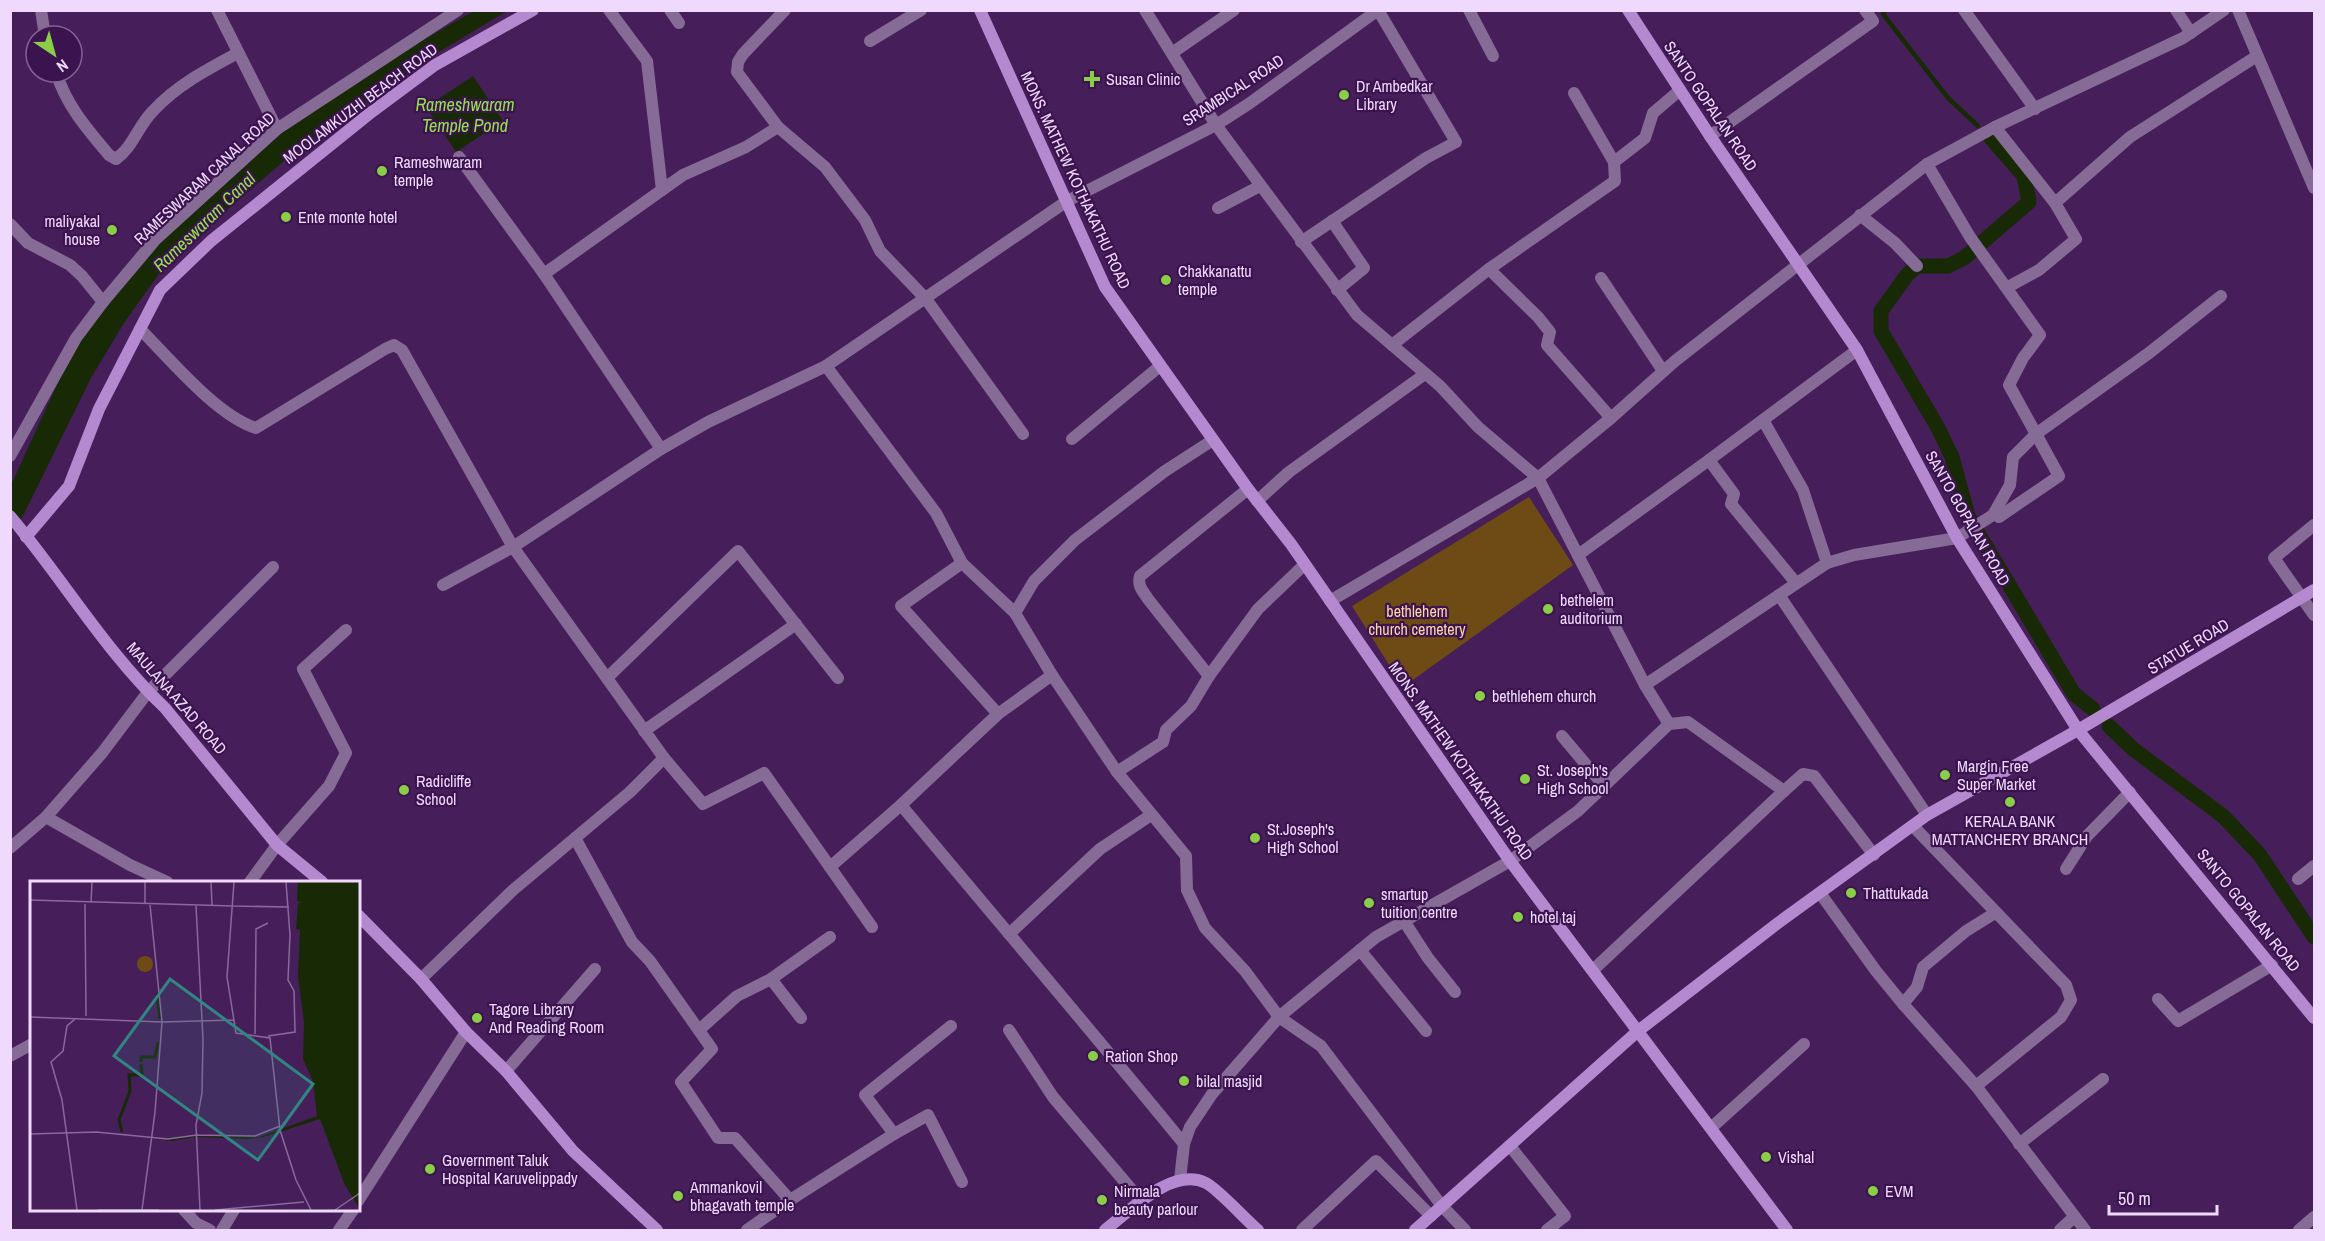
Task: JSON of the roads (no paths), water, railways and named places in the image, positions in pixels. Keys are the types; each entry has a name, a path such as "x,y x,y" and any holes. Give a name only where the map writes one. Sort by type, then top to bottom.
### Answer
{"street":[{"path":"217,10 277,129"},
{"name":"RAMESWARAM CANAL ROAD","path":"10,456 76,338 102,302 156,239 277,129 458,10"},
{"name":"MOOLAMKUZHI BEACH ROAD","path":"26,537 69,486 99,409 160,290 211,241 302,166 435,65 533,10"},
{"path":"609,10 647,61 662,190"},
{"path":"670,10 679,23"},
{"path":"785,10 743,54 738,62 737,72 778,127 825,167 865,220 880,251 926,299 1023,434"},
{"path":"870,41 921,10"},
{"path":"1144,10 1216,125 1357,315 1425,374 1478,426 1538,477 1645,685 1670,724"},
{"path":"1172,53 1234,10"},
{"path":"1301,242 1426,158 1456,142 1378,10"},
{"name":"SRAMBICAL ROAD","path":"442,585 513,547 661,449 708,422 826,366 1066,201 1216,125 1251,103 1378,10"},
{"path":"1469,10 1493,56"},
{"name":"SANTO GOPALAN ROAD","path":"1628,10 1710,136 1857,350 1957,538 2078,730 2314,1018"},
{"path":"1710,136 1874,21 1865,10"},
{"path":"1964,10 2034,109"},
{"path":"2176,10 2191,33"},
{"path":"1330,601 1538,477 1611,418 1663,371 1926,164 1995,127 2191,33 2224,10"},
{"path":"2238,10 2314,188"},
{"name":"MONS. MATHEW KOTHAKATHU ROAD","path":"982,11 1105,287 1248,489 1305,565 1510,861 1787,1230"},
{"path":"60,84 67,102 78,118 109,155 116,159 129,146 140,125 154,109 189,79 238,53"},
{"path":"2055,203 2130,137 2257,56"},
{"path":"1614,162 1645,138 1653,113 1680,90"},
{"path":"1392,345 1489,269 1615,181 1614,162 1574,93"},
{"path":"544,274 683,175 746,147 778,127"},
{"path":"1995,127 2055,203 2076,239 2039,270 2008,287"},
{"path":"459,157 544,274 661,449"},
{"path":"1926,164 1970,237 2008,287 2040,335 2023,358 2009,385 2059,476 1999,517"},
{"path":"1218,208 1260,186"},
{"path":"1860,216 1894,243 1917,266"},
{"path":"1332,221 1364,268 1337,290"},
{"path":"10,224 28,243 70,265 82,276 102,302"},
{"path":"1489,269 1538,317 1550,332 1547,345 1611,418"},
{"path":"1600,278 1663,371"},
{"path":"1645,685 1827,563 1854,555 1957,538 1994,515 2010,485 2013,457 2036,434 2149,353 2221,296"},
{"path":"140,329 206,394 243,424 256,428 385,349 394,345 402,350 513,547 664,758 703,804 764,773 872,927"},
{"path":"1578,555 1857,350"},
{"path":"826,366 936,513 962,563 1015,613 1052,675 1117,772 1186,856 1186,890 1205,927 1245,971 1279,1017 1321,1046 1442,1206 1464,1230"},
{"path":"1072,439 1160,366"},
{"path":"1257,501 1289,472 1425,374"},
{"path":"1763,420 1803,490 1827,563"},
{"path":"1015,613 1034,581 1075,540 1165,471 1213,440"},
{"path":"1709,460 1734,494 1731,504 1796,583"},
{"path":"1209,676 1148,599 1138,581 1140,576 1248,489"},
{"name":"MAULANA AZAD ROAD","path":"14,520 100,634 148,692 165,708 277,844 321,881"},
{"path":"2314,525 2274,558 2309,593 2314,615"},
{"path":"607,678 738,550 838,678"},
{"path":"962,563 901,606 998,714"},
{"path":"1117,772 1163,742 1166,730 1191,706 1209,676 1258,609 1305,565"},
{"path":"10,848 46,817 102,753 148,692 273,567"},
{"name":"STATUE ROAD","path":"1415,1230 1638,1031 1778,923 1928,815 2078,730 2309,593"},
{"path":"1779,595 1928,815"},
{"path":"644,730 796,624"},
{"path":"251,881 277,844 329,786 346,753 303,669 346,630"},
{"path":"830,867 901,805 998,714 1052,675"},
{"path":"1180,1180 1184,1144 1190,1127 1212,1094 1279,1017 1376,937 1510,861 1578,811 1670,724 1688,722 1784,791"},
{"path":"1562,736 1604,786"},
{"path":"421,979 513,890 630,792 664,758"},
{"path":"1593,970 1803,774 1814,776 1874,855"},
{"path":"2066,869 2087,836 2130,792"},
{"path":"901,805 1045,974 1184,1144"},
{"path":"1009,934 1100,849 1150,815"},
{"path":"46,817 130,866 164,881"},
{"path":"1913,826 2066,985 2071,1000 2061,1017 1976,1086"},
{"path":"575,838 632,942 651,961 712,1048 681,1082 718,1138 735,1138 790,1200"},
{"path":"2298,879 2314,866"},
{"path":"1820,893 1903,1004 1976,1086 2085,1230"},
{"path":"1903,1004 1917,987 1923,967 1966,931 1995,913"},
{"path":"360,917 421,979 466,1032 506,1071 573,1151 657,1230"},
{"path":"1404,921 1428,958 1455,992"},
{"path":"699,1030 737,996 771,979 830,937"},
{"path":"1360,950 1426,1031"},
{"path":"2157,999 2178,1022 2272,965"},
{"path":"506,1071 595,969"},
{"path":"771,979 801,1018"},
{"path":"894,1134 865,1095 951,1026"},
{"path":"1010,1030 1053,1097 1142,1202"},
{"path":"360,1198 466,1032"},
{"path":"1711,1128 1804,1044"},
{"path":"10,1056 30,1045"},
{"path":"2019,1144 2103,1079"},
{"path":"747,1230 790,1200 928,1115 962,1182"},
{"path":"1510,1146 1565,1216 1547,1230"},
{"path":"1302,1230 1376,1161 1431,1216"},
{"path":"1105,1230 1161,1186 1180,1180 1207,1183 1258,1230"},
{"path":"186,1211 196,1223 210,1230"},
{"path":"222,1230 233,1211"},
{"path":"339,1230 352,1211"},
{"path":"2060,1230 2074,1217"},
{"path":"2299,1230 2314,1218"}],"water":[{"name":"Rameswaram Canal","path":"474,11 507,11 439,52 298,149 169,260 124,323 91,378 24,514 11,533 11,485 77,341 156,246 284,131 402,52"},
{"name":"Rameshwaram Temple Pond","path":"473,76 503,121 456,152 426,107"}],"waterway":[{"path":"1885,10 1883,14 1948,98 1978,126"},
{"path":"1991,138 2024,176 2029,202 1964,258 1948,266 1917,266 1907,275 1881,311 1881,331 1937,426 1952,457 1968,516 2074,694 2093,709"},
{"path":"2109,726 2133,749 2223,816 2260,855 2314,937"}],"place":[{"name":"Susan Clinic","path":"1092,79"},
{"name":"Dr Ambedkar Library","path":"1344,95"},
{"name":"Rameshwaram temple","path":"382,171"},
{"name":"Ente monte hotel","path":"286,217"},
{"name":"maliyakal house","path":"112,230"},
{"name":"Chakkanattu temple","path":"1166,280"},
{"name":"bethelem auditorium","path":"1548,609"},
{"name":"bethlehem church","path":"1480,696"},
{"name":"Margin Free Super Market","path":"1945,775"},
{"name":"St. Joseph's High School","path":"1525,779"},
{"name":"Radicliffe School","path":"404,790"},
{"name":"KERALA BANK MATTANCHERY BRANCH","path":"2010,802"},
{"name":"St.Joseph's High School","path":"1255,838"},
{"name":"Thattukada","path":"1851,893"},
{"name":"smartup tuition centre","path":"1369,903"},
{"name":"hotel taj","path":"1518,917"},
{"name":"Tagore Library And Reading Room","path":"477,1018"},
{"name":"Ration Shop","path":"1093,1056"},
{"name":"bilal masjid","path":"1184,1081"},
{"name":"Vishal","path":"1766,1157"},
{"name":"Government Taluk Hospital Karuvelippady","path":"430,1169"},
{"name":"EVM","path":"1873,1191"},
{"name":"Ammankovil bhagavath temple","path":"678,1196"},
{"name":"Nirmala beauty parlour","path":"1102,1200"}],"park label":[{"name":"bethlehem church cemetery","path":"1417,620"}]}
